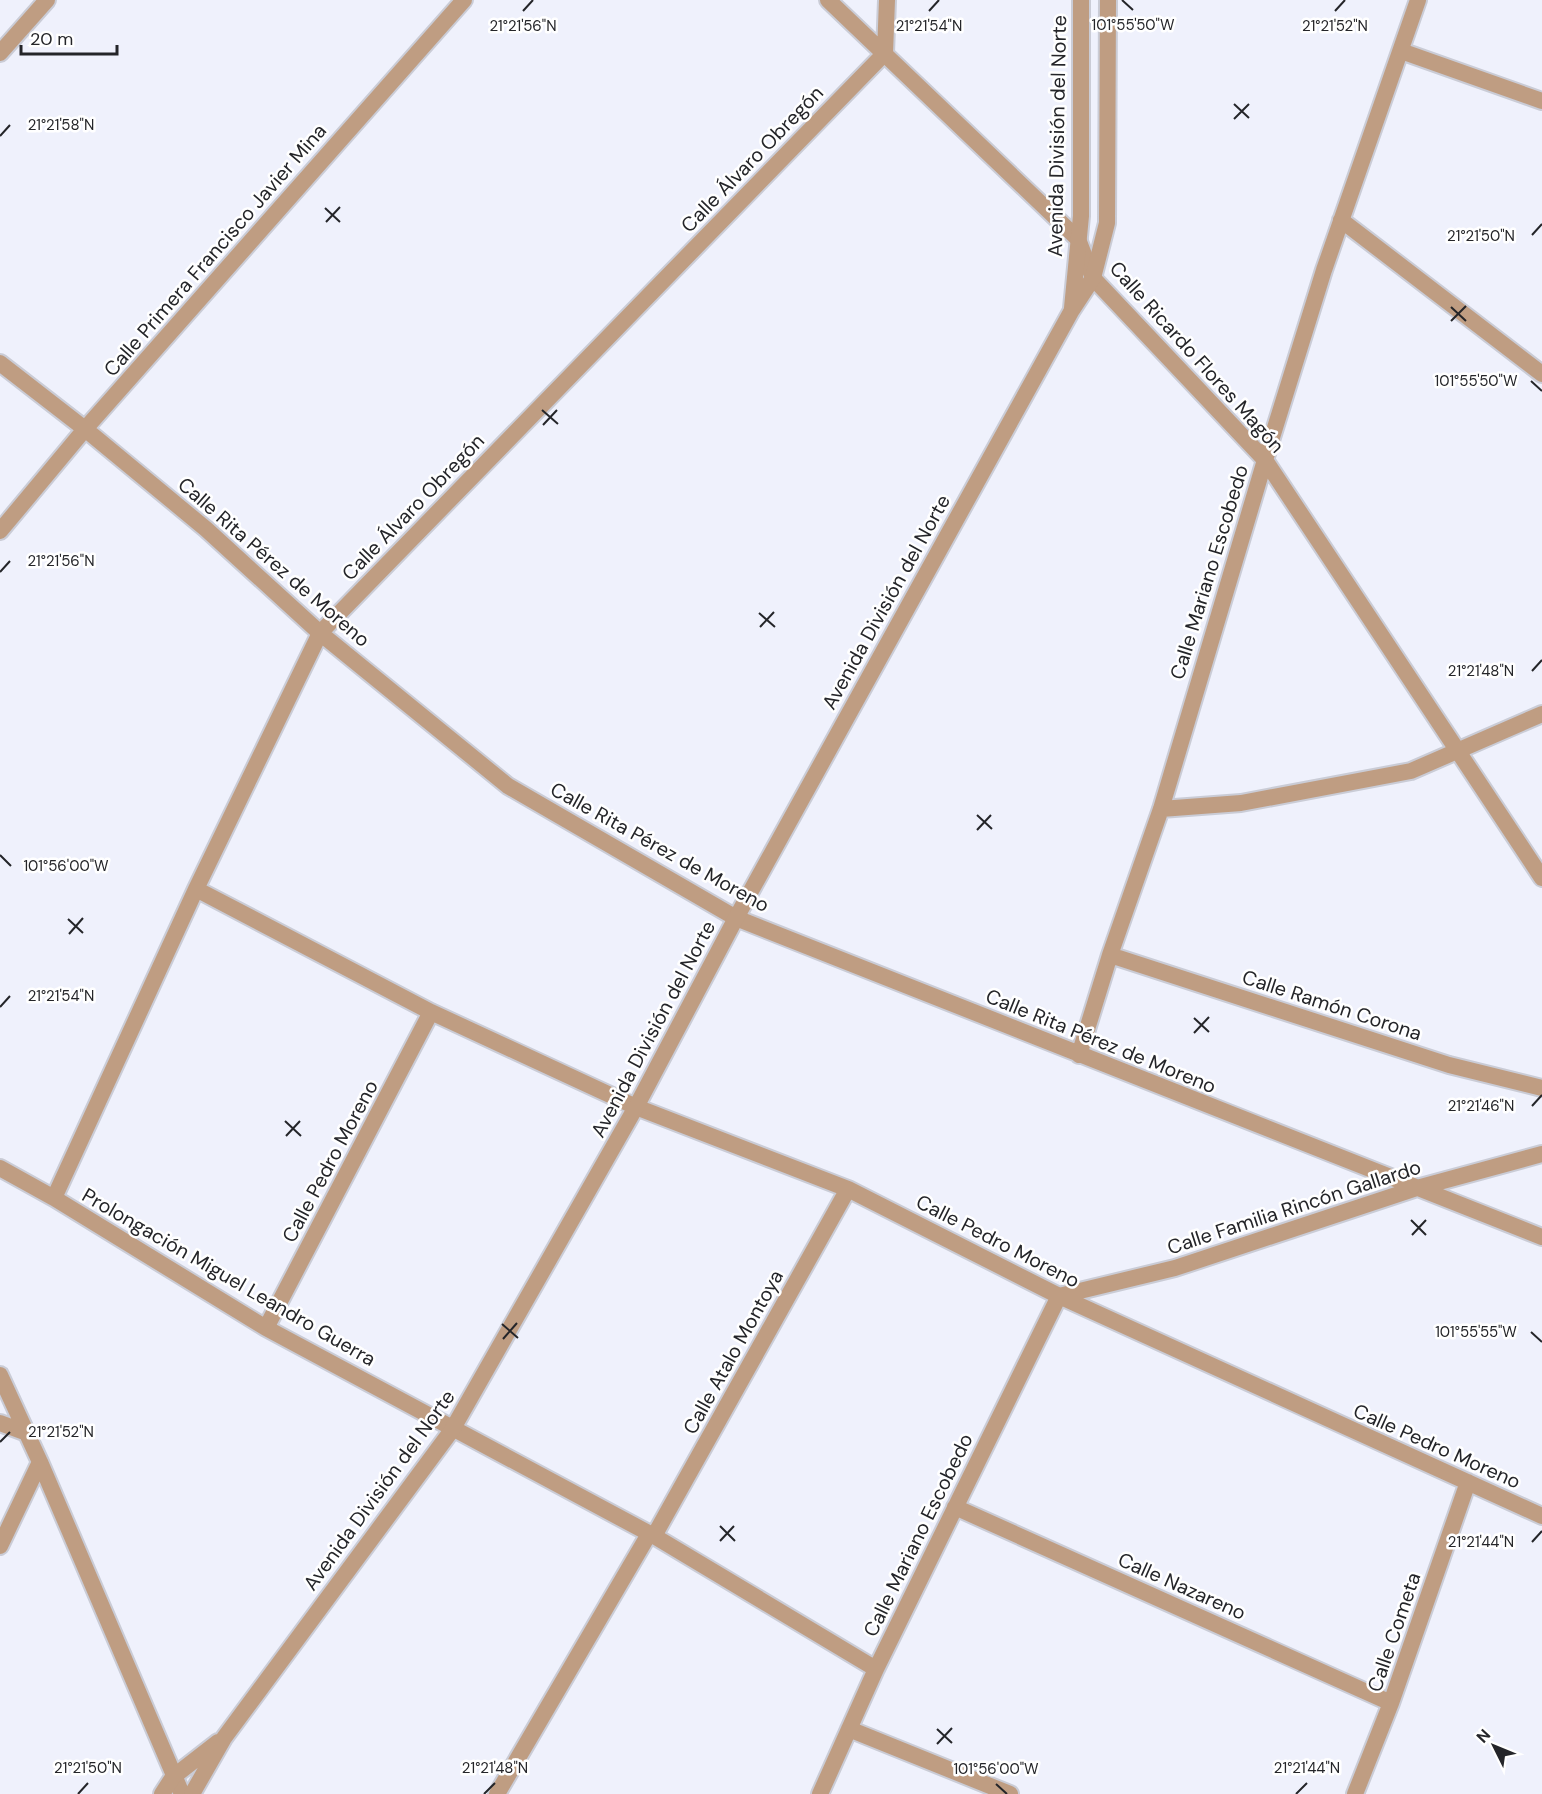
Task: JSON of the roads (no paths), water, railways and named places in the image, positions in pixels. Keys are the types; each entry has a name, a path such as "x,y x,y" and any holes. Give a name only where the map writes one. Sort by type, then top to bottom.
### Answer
{"street":[{"path":"0,53 47,0"},
{"name":"Calle Primera Francisco Javier Mina","path":"0,531 85,429 464,0"},
{"name":"Calle Ricardo Flores Magón","path":"828,0 1078,239 1093,278 1265,460 1542,878"},
{"path":"885,54 887,0"},
{"name":"Avenida División del Norte","path":"1072,310 1081,216 1081,0"},
{"name":"Avenida División del Norte","path":"192,1794 224,1738 452,1430 636,1107 736,918 1072,310 1093,278 1107,223 1108,0"},
{"name":"Calle Mariano Escobedo","path":"1079,1055 1110,954 1161,809 1265,460 1341,220 1418,0"},
{"path":"1401,51 1542,101"},
{"name":"Calle Álvaro Obregón","path":"54,1198 196,889 320,633 885,54"},
{"path":"1341,220 1542,374"},
{"name":"Calle Rita Pérez de Moreno","path":"0,363 85,429 206,529 320,633 508,786 736,918 1542,1237"},
{"path":"1161,809 1241,802 1411,771 1542,714"},
{"name":"Calle Pedro Moreno","path":"196,889 431,1012 636,1107 848,1189 1059,1296 1542,1516"},
{"name":"Calle Ramón Corona","path":"1110,954 1449,1065 1542,1088"},
{"name":"Calle Pedro Moreno","path":"266,1328 431,1012"},
{"name":"Calle Familia Rincón Gallardo","path":"1059,1296 1175,1268 1417,1188 1542,1154"},
{"name":"Prolongación Miguel Leandro Guerra","path":"0,1168 54,1198 266,1328 452,1430 652,1535 876,1669"},
{"name":"Calle Atalo Montoya","path":"497,1794 652,1535 848,1189"},
{"name":"Calle Mariano Escobedo","path":"820,1794 876,1669 1059,1296"},
{"path":"0,1375 40,1462 182,1794"},
{"path":"0,1423 27,1433"},
{"path":"0,1546 40,1462"},
{"name":"Calle Cometa","path":"1355,1794 1391,1703 1468,1482"},
{"name":"Calle Nazareno","path":"955,1507 1391,1703"},
{"path":"849,1730 1010,1794"},
{"name":"Avenida División del Norte","path":"162,1794 173,1777 224,1738"}]}
